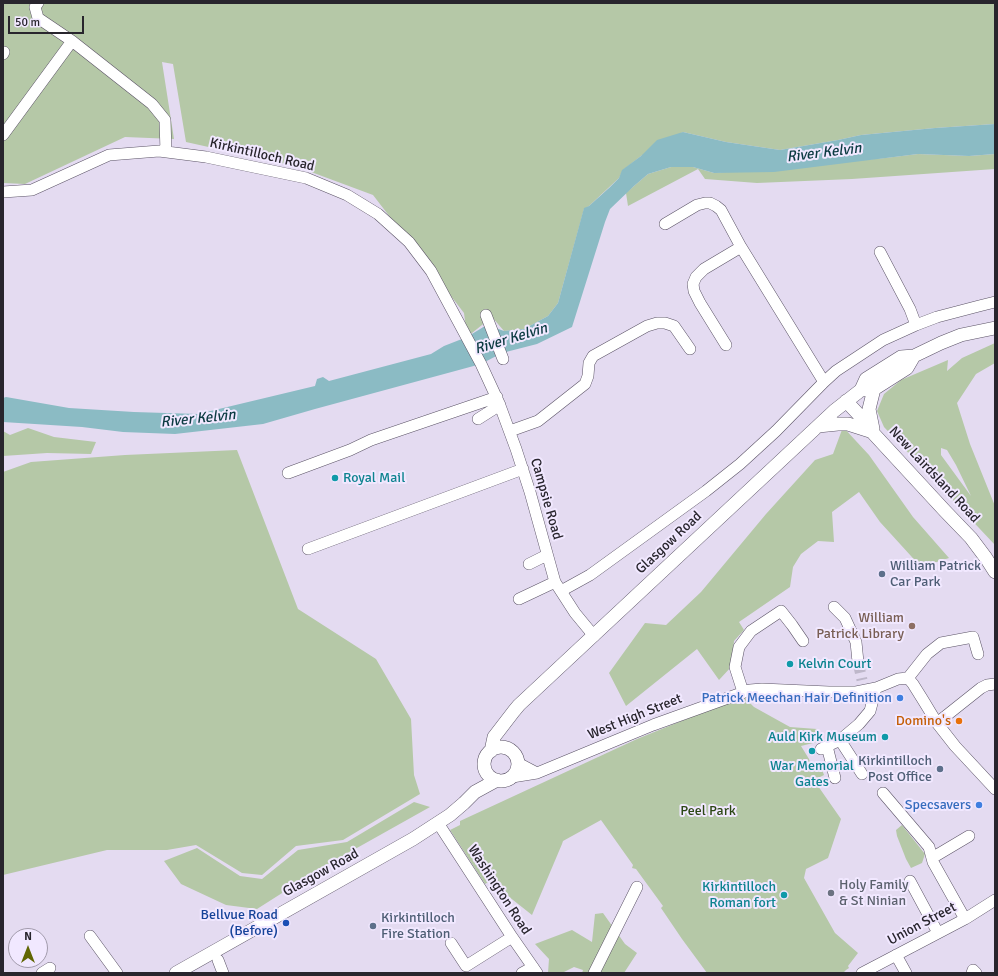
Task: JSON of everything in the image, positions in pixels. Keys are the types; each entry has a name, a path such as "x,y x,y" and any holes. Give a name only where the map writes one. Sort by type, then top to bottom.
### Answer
{"main road":[{"name":"Glasgow Road","path":"491,751 494,738 519,705 834,411 846,401 867,390 866,379 901,356 914,356 941,343 961,336 995,328"},
{"path":"818,426 848,424 873,432 869,409 873,396 867,390"},
{"name":"New Lairdsland Road","path":"846,401 971,538 995,572"},
{"path":"504,725 509,750"},
{"path":"504,748 513,753 518,763 512,777 505,780 497,780 488,775 485,770 484,763 488,753 491,751 504,748"},
{"name":"Glasgow Road","path":"475,792 485,770"},
{"name":"Glasgow Road","path":"176,973 413,839 438,823 459,807 475,792 497,780"}],"street":[{"path":"38,3 35,6 38,18 72,40 152,104 165,120 166,152"},
{"path":"3,135 72,40"},
{"name":"Kirkintilloch Road","path":"3,192 32,190 109,155 159,151 206,158 306,178 347,194 378,214 409,242 432,271 481,364"},
{"path":"665,224 697,205 710,203 716,206 720,210 824,382"},
{"path":"726,345 700,303 694,291 693,284 696,277 704,269 741,247"},
{"path":"880,252 910,309 916,325"},
{"path":"519,599 590,575 688,504 740,464 776,431 824,382 841,368 883,340 937,317 995,302"},
{"path":"486,315 503,359"},
{"path":"510,432 538,421 585,384 588,376 589,363 593,356 647,326 656,323 665,323 674,326 690,349"},
{"name":"Campsie Road","path":"481,364 498,401 523,469 547,555 558,587 575,613 594,636"},
{"path":"478,419 498,401"},
{"path":"288,473 350,450 371,440 498,401"},
{"path":"308,550 523,469"},
{"path":"529,564 547,555"},
{"path":"834,607 845,618 856,642 858,662"},
{"path":"743,692 735,667 739,646 751,631 781,611 803,641"},
{"path":"978,654 973,637 942,643 927,654 908,678 955,746 995,789"},
{"name":"West High Street","path":"512,777 537,773 653,725 750,690 762,689 856,692 863,686 876,688 898,679 908,678"},
{"path":"937,722 981,688 995,684"},
{"path":"835,778 824,747 840,740 859,724 870,711 876,688"},
{"path":"840,740 862,774"},
{"path":"518,763 537,773"},
{"path":"882,793 929,847 933,862 965,919"},
{"name":"Washington Road","path":"438,823 535,970"},
{"path":"932,858 969,836"},
{"path":"910,881 938,934"},
{"path":"594,973 637,887"},
{"name":"Union Street","path":"862,973 938,934 995,900"},
{"path":"90,936 117,973"},
{"path":"451,943 468,969 512,937"},
{"path":"896,955 906,973"},
{"path":"218,960 223,973"},
{"path":"522,973 535,970"},
{"path":"972,973 973,970 976,973"}],"green space":[{"path":"3,3 995,3 995,124 861,135 780,150 726,142 683,132 641,156 623,170 619,178 584,209 558,303 548,316 524,329 504,331 492,317 467,337 464,313 373,195 295,166 186,142 173,64 162,62 174,139 125,137 25,184 3,183"},
{"path":"918,154 969,156 995,154 995,169 852,179 757,183 705,179 698,169 628,206 626,193 648,174 671,167 693,167 714,173"},
{"path":"995,343 995,363 976,374 957,403 970,444 995,506 995,545 884,427 877,411 884,394 901,380 948,360 947,371 962,358","holes":["941,448 947,450 956,465 971,496 941,455"]},
{"path":"843,427 869,455 913,517 949,558 921,567 880,522 859,492 832,512 834,542 818,541 801,554 793,567 790,587 739,622 744,630 734,641 732,666 719,680 697,649 626,706 609,673 645,623 666,625 701,592 766,514 815,460 833,454"},
{"path":"28,428 54,437 96,442 91,454 47,453 3,456 3,431 10,435"},
{"path":"237,450 298,609 376,659 411,719 414,775 420,794 343,840 296,846 262,875 242,873 196,845 167,850 107,850 3,875 3,472 31,462 125,455"},
{"name":"Peel Park","path":"743,696 754,707 790,727 817,729 817,742 801,746 809,759 812,768 820,764 824,775 816,779 818,786 841,819 828,858 806,869 804,878 835,933 858,953 848,966 849,968 843,973 707,973 661,908 663,906 636,869 632,868 633,865 601,820 563,841 532,915 508,896 499,895 490,881 485,884 450,830 460,825 460,821 637,739"},
{"path":"414,802 430,807 323,867 257,909 226,905 181,884 164,861 197,848 240,876 262,879 298,850 347,842"},
{"path":"902,825 925,854 922,863 911,868 897,836 896,830"},
{"path":"603,913 625,944 637,953 624,973 582,973 583,970 574,967 562,973 548,973 549,959 535,944 572,930 592,942 595,914"}],"water":[{"name":"River Kelvin","path":"995,124 995,154 969,156 918,154 774,172 714,173 693,167 671,167 648,174 610,209 572,327 537,344 502,353 481,364 263,424 175,434 123,432 82,427 3,422 3,398 6,397 69,408 198,414 315,386 317,379 323,377 329,381 431,354 444,346 467,337 485,326 504,331 524,329 548,316 558,303 584,208 589,206 609,188 619,178 622,170 641,156 657,140 683,132 726,142 780,150 861,135"}],"tunnel":[{"path":"858,662 862,680"}],"place":[{"name":"Royal Mail","path":"335,478"},
{"name":"William Patrick Car Park","path":"882,574"},
{"name":"William Patrick Library","path":"912,626"},
{"name":"Kelvin Court","path":"790,664"},
{"name":"Patrick Meechan Hair Definition","path":"900,698"},
{"name":"Domino's","path":"959,721"},
{"name":"Auld Kirk Museum","path":"885,737"},
{"name":"War Memorial Gates","path":"812,751"},
{"name":"Kirkintilloch Post Office","path":"940,769"},
{"name":"Specsavers","path":"979,805"},
{"name":"Holy Family & St Ninian","path":"831,893"},
{"name":"Kirkintilloch Roman fort","path":"784,895"},
{"name":"Bellvue Road (Before)","path":"286,923"},
{"name":"Kirkintilloch Fire Station","path":"373,926"}]}
